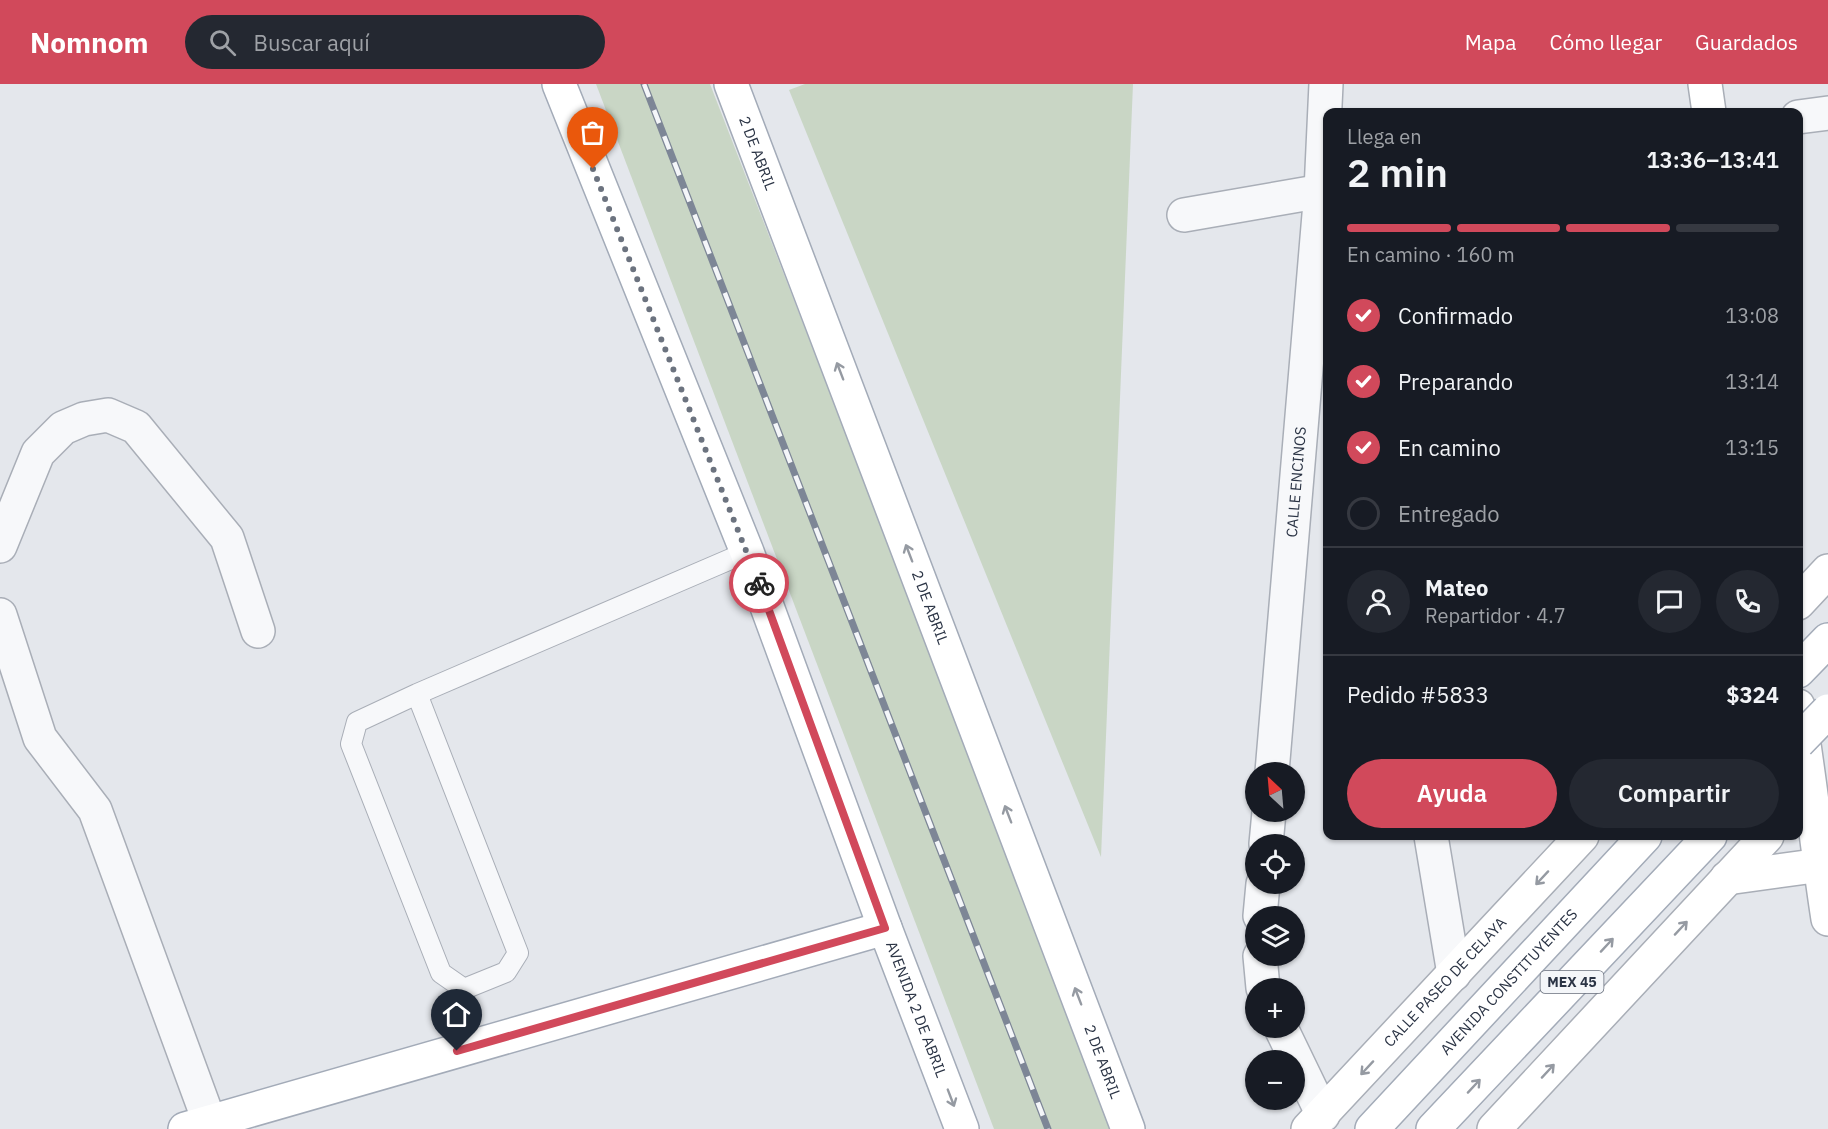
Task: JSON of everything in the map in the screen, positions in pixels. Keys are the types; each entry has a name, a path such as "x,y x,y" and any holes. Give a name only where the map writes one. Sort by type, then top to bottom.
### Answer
{"main road":[{"name":"AVENIDA 2 DE ABRIL","path":"559,84 747,552 885,928 962,1129"},
{"name":"2 DE ABRIL","path":"731,84 1128,1129"},
{"path":"1705,84 1708,108"},
{"path":"1803,595 1816,575"},
{"path":"1803,666 1828,640"},
{"path":"1803,737 1828,711"},
{"path":"1803,733 1824,865 1828,919"},
{"name":"CALLE PASEO DE CELAYA","path":"1318,1124 1578,840"},
{"name":"AVENIDA CONSTITUYENTES","path":"1372,1129 1642,840"},
{"name":"MEX 45","path":"1433,1129 1706,840"},
{"path":"1494,1129 1735,859 1761,840"},
{"path":"1735,859 1824,865"},
{"path":"202,1127 885,928"}],"street":[{"name":"CALLE ENCINOS","path":"1326,84 1326,108"},
{"path":"1803,116 1828,112"},
{"path":"1184,215 1323,191"},
{"name":"CALLE ENCINOS","path":"1273,762 1323,202"},
{"path":"0,546 38,453 63,428 84,419 108,415 136,427 227,538 258,631"},
{"path":"0,615 40,738 95,810 202,1127"},
{"path":"1432,840 1454,974"},
{"path":"1285,1038 1318,1124"}],"lane":[{"path":"417,694 518,953 506,972 464,989 441,974 351,744 357,722 417,694 747,552"}],"green space":[{"path":"596,84 710,84 1116,1129 994,1129"},
{"path":"805,84 1133,84 1101,857 789,90"}],"railway":[{"path":"644,84 1048,1129"}],"way so far":[{"path":"593,169 759,583"}],"route":[{"path":"457,1051 885,928 759,583"}]}
